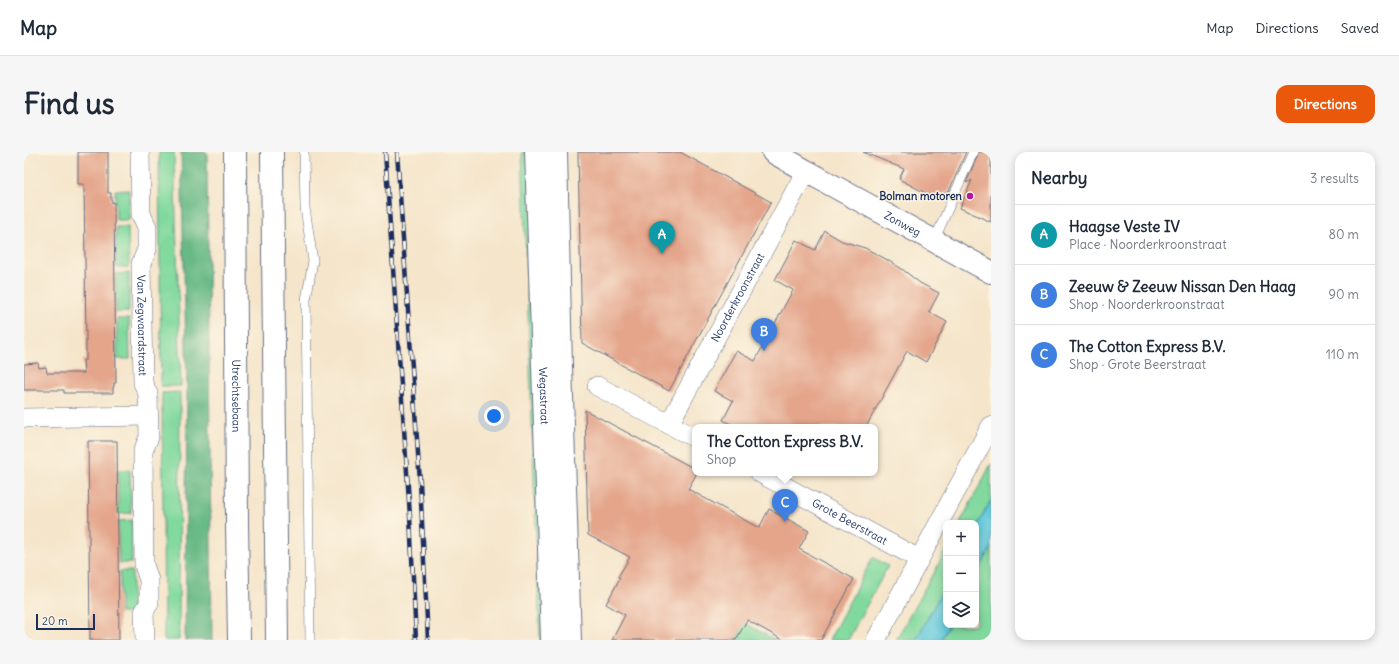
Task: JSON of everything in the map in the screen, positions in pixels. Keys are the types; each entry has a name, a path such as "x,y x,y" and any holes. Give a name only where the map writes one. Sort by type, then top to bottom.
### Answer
{"main road":[{"name":"Utrechtsebaan","path":"235,152 239,640"},
{"path":"272,152 277,640"},
{"name":"Wegastraat","path":"536,152 552,640"},
{"name":"Wegastraat","path":"556,152 570,640"},
{"name":"Zonweg","path":"773,152 991,272"}],"street":[{"name":"Van Zegwaardstraat","path":"140,152 141,214 146,226 147,249 141,264 142,383 148,394 149,437 143,451 144,565 149,580 149,603 144,612 145,640"},
{"name":"Noorderkroonstraat","path":"669,424 806,171"},
{"path":"597,386 692,436"},
{"path":"24,418 148,416"},
{"path":"876,640 991,426"},
{"name":"Grote Beerstraat","path":"766,476 919,559"}],"lane":[{"path":"304,152 305,208 313,261 306,300 310,640"},
{"path":"934,241 973,152"}],"green space":[{"path":"159,152 174,152 181,386 161,386"},
{"path":"181,152 207,152 212,640 185,640 187,390"},
{"path":"522,152 529,152 546,640 540,640"},
{"path":"115,190 129,190 129,220 116,220"},
{"path":"116,227 128,227 129,267 116,267"},
{"path":"129,273 129,312 116,312 116,274"},
{"path":"117,319 129,319 130,359 117,359"},
{"path":"180,392 179,640 164,640 162,393"},
{"path":"991,464 991,500 979,522 979,520 962,520"},
{"path":"118,470 130,470 131,513 118,514"},
{"path":"132,520 132,563 119,563 118,521"},
{"path":"991,548 991,640 941,640 947,628 979,628 979,570"},
{"path":"943,555 943,590 916,640 896,640 932,575"},
{"path":"873,557 888,566 848,640 829,640"},
{"path":"120,571 132,571 132,613 120,613"},
{"path":"745,623 776,640 736,640"}],"water":[{"path":"991,500 991,548 979,570 979,556 979,522"},
{"path":"943,590 943,628 947,628 941,640 916,640"}],"building":[{"path":"78,152 108,152 108,193 111,193 112,203 114,202 116,383 114,383 113,393 64,393 64,390 24,390 24,364 38,363 39,368 46,367 47,373 84,373 83,360 86,360 86,340 84,184 78,184"},
{"path":"578,152 680,152 771,202 669,391 582,343"},
{"path":"863,152 966,152 949,191 937,197 933,197 899,179 904,169"},
{"path":"979,152 991,152 991,222 960,208 972,180 966,183"},
{"path":"825,231 842,241 865,248 884,258 902,269 920,283 939,293 929,312 947,322 926,362 907,351 868,424 730,424 723,420 733,401 714,391 736,351 755,361 793,290 775,280 796,240 815,250"},
{"path":"585,410 692,467 692,476 695,476 688,489 759,528 769,509 809,531 799,549 854,579 821,640 783,640 747,620 736,640 612,640 625,615 606,604 620,578 618,577 630,557 588,535"},
{"path":"88,441 117,441 119,640 90,640"}],"railway":[{"path":"385,152 410,516 416,640"},
{"path":"397,152 420,482 428,640"}],"place":[{"name":"Bolman motoren","path":"970,196"},
{"name":"Haagse Veste IV","path":"662,254"},
{"name":"Zeeuw & Zeeuw Nissan Den Haag","path":"764,351"},
{"name":"The Cotton Express B.V.","path":"785,522"}]}
